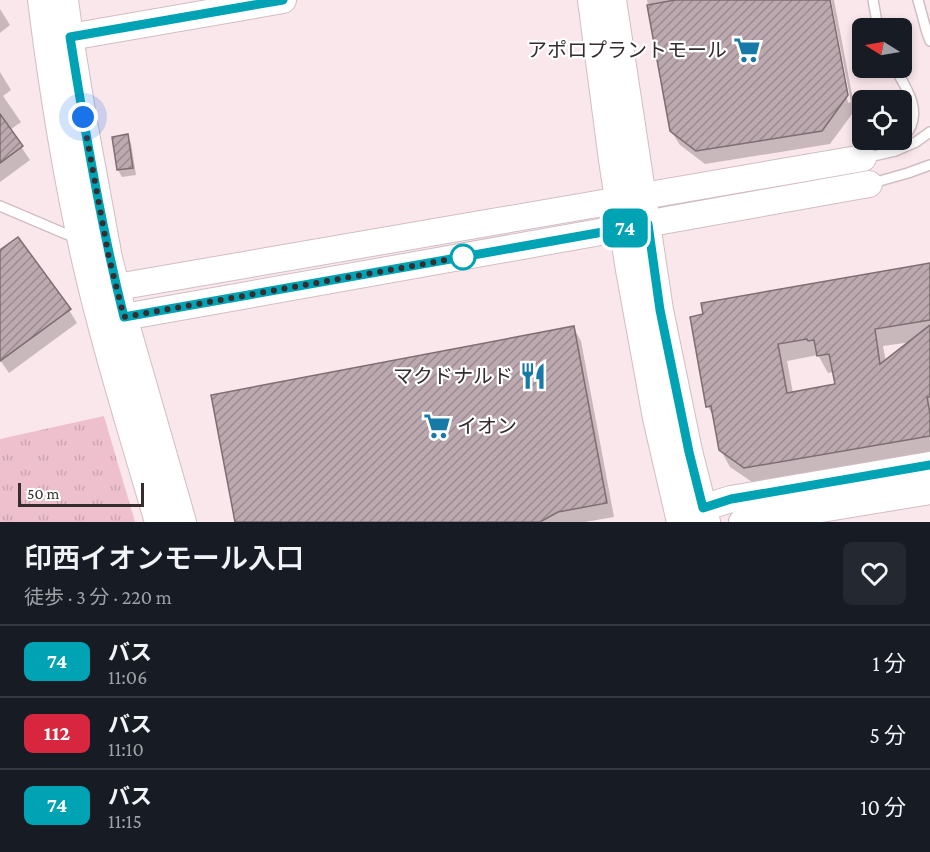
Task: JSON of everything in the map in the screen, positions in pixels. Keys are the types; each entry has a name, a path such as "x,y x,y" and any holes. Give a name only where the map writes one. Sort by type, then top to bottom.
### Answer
{"street":[{"path":"40,0 63,153 81,238 111,362 158,522"},
{"path":"65,0 109,258 183,522"},
{"path":"70,37 283,0"},
{"path":"591,0 629,270 656,418 679,519 705,516 732,522"},
{"path":"613,0 660,310 689,452 705,516"},
{"path":"98,310 117,287 862,158"},
{"path":"98,310 124,317 869,184"},
{"path":"705,516 731,499 930,465"},
{"path":"742,522 930,491"}],"lane":[{"path":"873,0 876,18"},
{"path":"918,0 930,41"},
{"path":"895,151 911,127 914,114 911,99 900,78"},
{"path":"862,158 895,151 916,142 930,132"},
{"path":"869,184 930,165"},
{"path":"0,206 81,238"}],"green space":[{"path":"104,416 135,522 0,522 0,439"}],"building":[{"name":"アポロプラントモール","path":"675,0 830,0 848,95 822,131 696,151 670,131 647,5"},
{"path":"0,114 23,146 0,163"},
{"path":"128,134 133,168 117,170 112,137"},
{"path":"18,237 71,309 0,361 0,250"},
{"path":"930,263 930,320 875,329 880,364 930,325 930,397 927,397 930,436 744,468 719,450 711,406 706,407 690,317 703,314 701,303","holes":["807,339 808,341 814,340 817,356 829,354 835,384 787,393 778,344"]},
{"path":"574,326 607,503 558,512 540,522 235,522 211,395"}],"bus line":[{"name":"74","path":"283,0 70,37 109,258 124,317 648,224 660,310 703,508 731,499 930,465"}],"place":[{"name":"アポロプラントモール","path":"747,50"},
{"name":"マクドナルド","path":"533,376"},
{"name":"イオン","path":"437,426"}],"route":[{"path":"83,117 109,258 124,317 463,257"}]}
